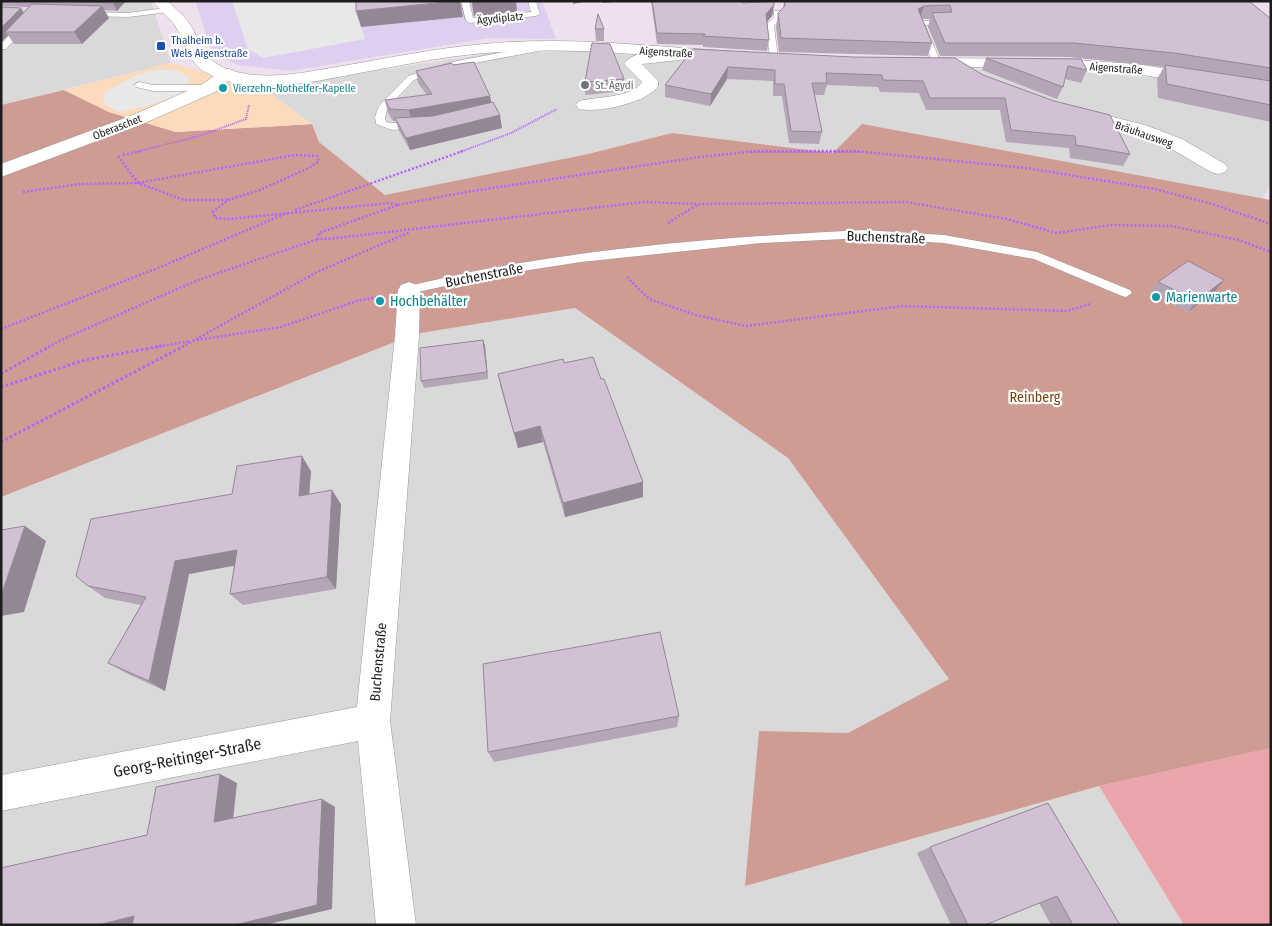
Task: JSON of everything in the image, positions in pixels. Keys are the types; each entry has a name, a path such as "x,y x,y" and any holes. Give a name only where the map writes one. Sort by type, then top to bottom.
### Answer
{"street":[{"path":"180,21 181,1"},
{"name":"Aigenstraße","path":"163,6 180,21 201,61 212,69 228,74 264,79 301,77 448,53 500,47 553,46 793,59"},
{"path":"585,105 640,95 650,86 650,81 632,64 641,58 664,59 674,57 675,53"},
{"name":"Aigenstraße","path":"908,63 1059,64 1136,69 1271,90"},
{"path":"956,64 985,81"},
{"name":"Oberaschet","path":"1,171 139,119 209,88 228,74"},
{"name":"Bräuhausweg","path":"1064,110 1139,130 1175,144 1218,168"},
{"name":"Buchenstraße","path":"396,925 373,721 407,336 409,290"},
{"name":"Georg-Reitinger-Straße","path":"1,793 373,721"}],"lane":[{"name":"Ägydiplatz","path":"465,1 470,21 536,14 532,1"},
{"path":"82,14 128,15 163,6"},
{"path":"774,58 770,25 778,18 777,13"},
{"path":"3,47 29,19"},
{"path":"936,63 920,23 943,22"},
{"path":"429,124 392,127 381,124 380,117 384,106 397,91 411,78 420,74 452,65 553,46"},
{"path":"139,85 153,88 209,88"},
{"name":"Buchenstraße","path":"409,290 500,271 580,258 761,239 864,234 944,239 1037,256 1126,293"}],"path":[{"path":"1,329 163,266 290,212 511,134 559,108 585,105"},
{"path":"318,239 319,233 398,205 466,192 700,157 757,151 855,151 1026,168 1155,189 1212,204 1271,224"},
{"path":"22,192 80,184 138,183 295,155 317,156 319,160 311,167 260,190 228,200 184,200 138,183 118,156"},
{"path":"228,200 213,212 214,218 230,219 390,202 398,205"},
{"path":"1,442 194,341 317,272 412,231 428,227 644,202 698,204 906,202 1007,218 1056,233 1112,225 1171,226 1239,240 1271,252"},
{"path":"1,374 63,339 198,280 318,239 331,240 397,230 412,231"},
{"path":"620,255 627,279 649,299 696,315 746,326 902,306 1067,311 1126,293"},
{"path":"1,387 85,360 281,327 357,301 409,290"}],"shaded area":[{"path":"1,1 151,1 171,63 1,105"},
{"path":"195,1 542,1 556,39 489,38 290,71 238,65 213,54"},
{"path":"232,1 359,1 361,27 365,39 263,58 248,49"},
{"path":"571,51 768,64 1074,72 1173,79 1271,94 1271,182 1262,199 833,153 672,133 588,154 385,195 319,142 312,124 263,88 499,52"},
{"path":"171,63 263,88 312,124 176,132 109,112 64,90"},
{"path":"155,70 177,70 190,78 185,93 150,105 119,112 103,103 105,92 137,75"},
{"path":"575,308 788,458 949,679 848,733 759,731 745,886 1099,786 1184,925 1,925 1,497 415,334"},
{"path":"1271,748 1271,925 1184,925 1099,786"}],"green space":[{"name":"Reinberg","path":"64,90 109,112 176,132 312,124 319,142 385,195 588,154 672,133 833,153 862,124 1271,200 1271,748 1099,786 745,886 759,731 848,733 949,679 788,458 575,308 415,334 1,497 1,105"}],"building":[{"path":"64,1 115,1 113,3"},
{"path":"356,1 456,1 356,11"},
{"path":"652,1 742,1 743,3 774,1 774,5 766,14 769,40 703,36 705,34 657,33"},
{"path":"785,1 1249,1 1271,19 1271,68 1174,53 1074,43 945,43 932,13 952,12 950,5 924,6 918,9 932,43 781,38 778,13 785,6"},
{"path":"32,4 102,6 74,32 5,32"},
{"path":"1,7 21,8 1,28"},
{"path":"598,14 604,29 595,29"},
{"path":"592,43 610,44 624,79 585,82"},
{"path":"693,49 853,57 955,58 983,75 1054,101 1110,115 1130,154 1076,145 1075,136 1011,130 1005,98 930,98 923,81 883,80 882,75 826,73 827,83 812,83 822,132 791,131 784,84 775,84 775,70 728,67 711,94 665,85"},
{"path":"986,58 1081,59 1087,70 1068,66 1063,87"},
{"path":"474,62 490,96 409,110 390,109 385,100 432,94 416,71 452,63 453,65"},
{"path":"1165,65 1271,81 1271,105 1167,84"},
{"path":"493,102 500,115 406,138 395,118 433,116"},
{"path":"1188,261 1224,280 1197,301 1158,282"},
{"path":"483,340 487,372 421,381 420,348"},
{"path":"593,357 601,379 604,379 643,482 563,503 540,426 514,433 498,374 563,359 564,363"},
{"path":"302,456 299,496 332,490 327,577 230,594 237,550 175,561 149,681 108,663 146,597 88,586 76,576 91,519 232,494 237,466"},
{"path":"25,526 1,596 1,530"},
{"path":"660,632 679,716 488,752 483,664"},
{"path":"220,774 214,822 322,799 317,905 235,925 132,925 134,916 98,925 1,925 1,868 147,835 156,787"},
{"path":"1048,803 1120,925 1073,925 1057,896 985,925 968,925 930,847"}],"place":[{"name":"Thalheim b. Wels Aigenstraße","path":"161,46"},
{"name":"St. Ägydi","path":"585,85"},
{"name":"Vierzehn-Nothelfer-Kapelle","path":"223,88"},
{"name":"Marienwarte","path":"1156,297"},
{"name":"Hochbehälter","path":"380,301"}]}
